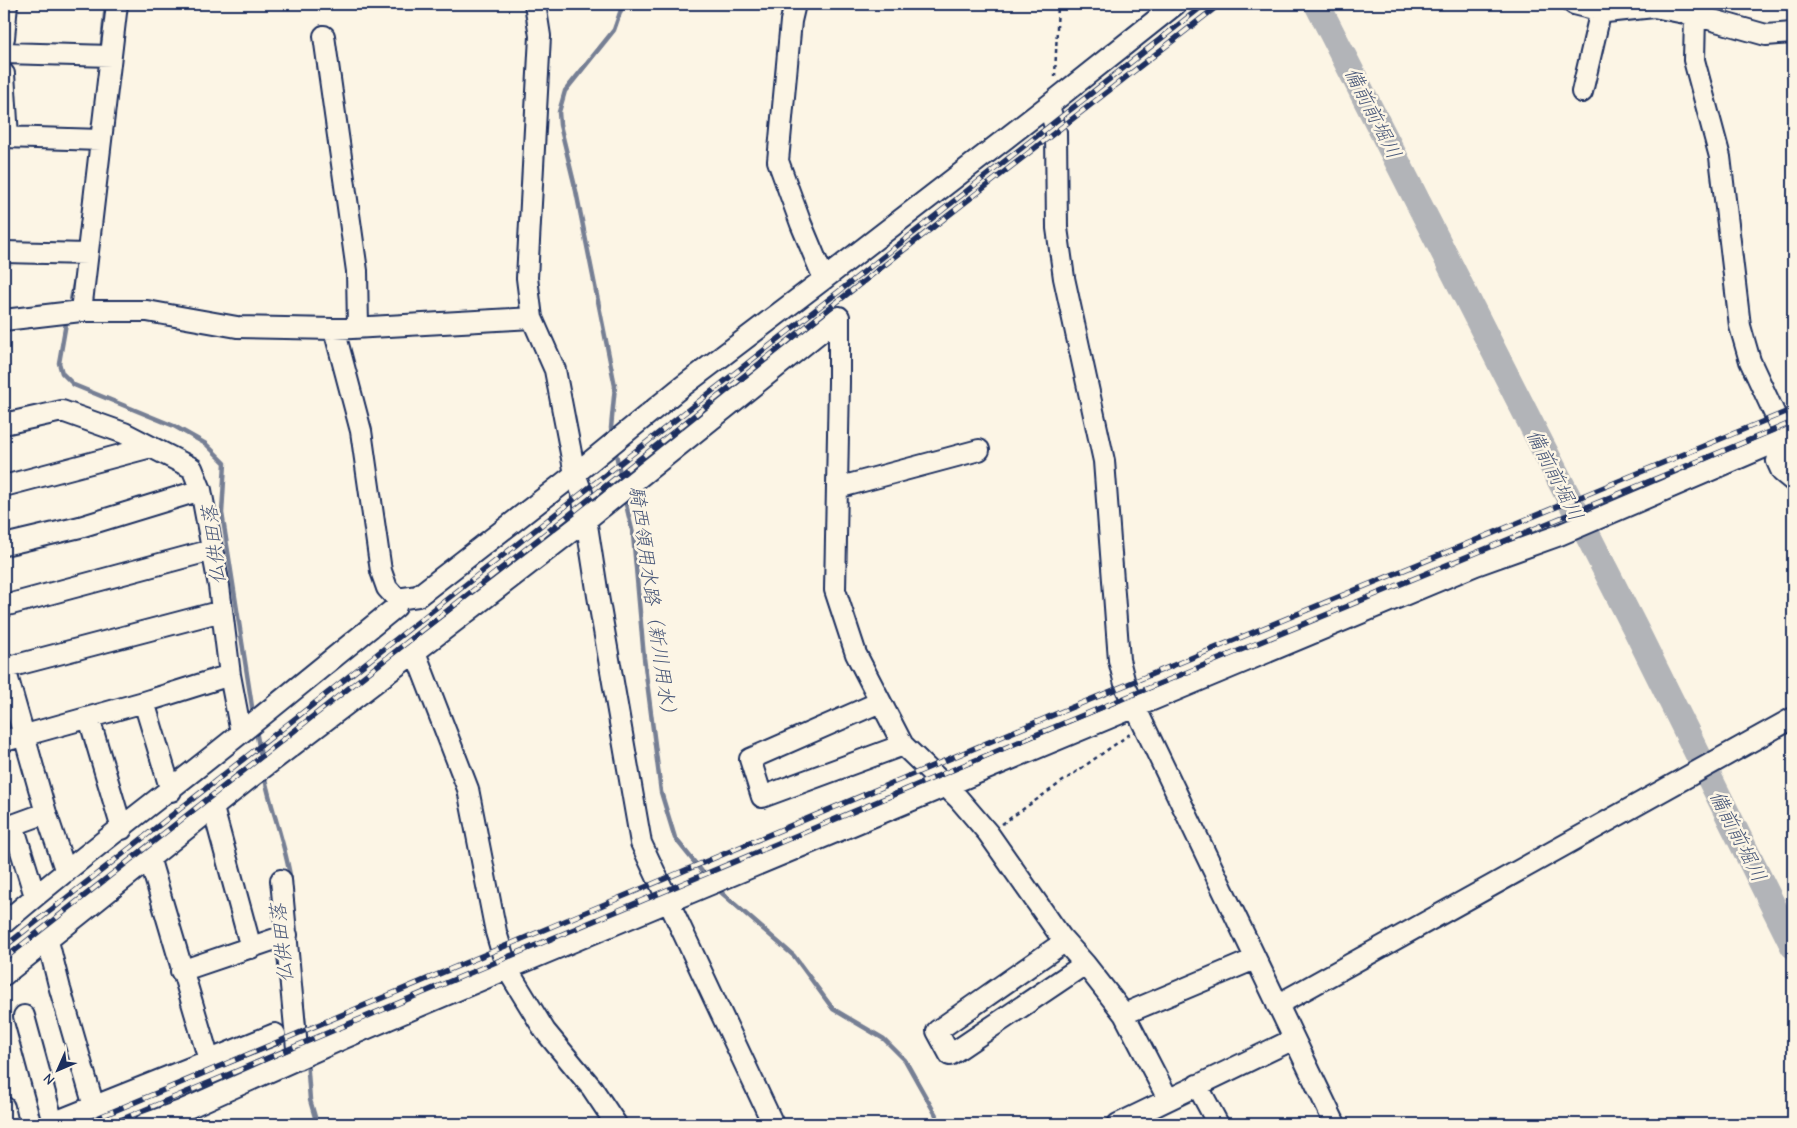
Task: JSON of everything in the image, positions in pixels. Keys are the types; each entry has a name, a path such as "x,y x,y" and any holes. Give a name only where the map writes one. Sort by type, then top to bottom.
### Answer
{"street":[{"path":"4,38 7,4"},
{"path":"81,311 117,4"},
{"path":"535,4 540,36 527,278 532,318 555,370 575,474 582,493 599,605 641,843 773,1124"},
{"path":"795,4 791,21 778,161 824,279"},
{"path":"397,599 418,596 575,474 679,388 824,279 1176,4"},
{"path":"1574,4 1606,12 1654,7 1695,15 1766,34 1793,33"},
{"path":"1582,92 1601,10"},
{"path":"1695,15 1694,60 1720,157 1740,326 1750,361 1790,436 1790,447 1777,462 1782,472 1793,481"},
{"path":"324,36 357,270 358,327"},
{"path":"4,53 111,56"},
{"path":"4,74 6,137 101,140"},
{"path":"1055,100 1057,228 1064,278 1104,460 1118,660 1126,688 1335,1124"},
{"path":"4,252 87,254"},
{"path":"4,320 81,311 147,311 237,327 334,329 532,318"},
{"path":"4,975 149,857 586,520 839,317 840,382 835,590 856,654 903,746 945,786 988,833 1064,942 1124,1014 1168,1099"},
{"path":"4,923 35,896 171,791 396,607 397,599 387,588 381,571 362,431 334,329"},
{"path":"4,424 62,411 124,433 192,468 201,490 241,733"},
{"path":"146,1124 183,1117 344,1038 945,786 1140,716 1476,566 1557,536 1790,436"},
{"path":"4,486 151,447"},
{"path":"837,488 980,450"},
{"path":"4,545 80,527 201,490"},
{"path":"4,606 212,550"},
{"path":"66,872 46,813 4,667 222,610"},
{"path":"415,652 468,789 496,932 507,969 545,1031 592,1088 616,1124"},
{"path":"4,742 230,675"},
{"path":"144,702 171,791"},
{"path":"880,702 750,759 762,797 903,746"},
{"path":"89,718 122,829"},
{"path":"1277,1005 1793,718"},
{"path":"213,808 251,948"},
{"path":"35,896 13,825 46,813"},
{"path":"149,857 209,1060"},
{"path":"281,880 304,1057"},
{"path":"181,970 287,935"},
{"path":"48,941 97,1115"},
{"path":"1064,942 937,1031 950,1055 1084,964"},
{"path":"1124,1014 1255,959"},
{"path":"24,1016 52,1124 97,1115 209,1060 275,1034"},
{"path":"1118,1124 1294,1039"},
{"path":"1197,1085 1218,1124"},
{"path":"4,1107 8,1124"}],"path":[{"path":"1055,100 1058,4"},
{"path":"988,833 1140,716"}],"waterway":[{"name":"仏供田落","path":"102,43 106,4"},
{"name":"騎西領用水路（新川用水）","path":"612,437 611,428 615,386 576,191 560,125 559,112 565,91 614,30 623,4"},
{"name":"備前前堀川","path":"1317,4 1635,628 1793,946"},
{"name":"仏供田落","path":"71,300 75,279"},
{"name":"仏供田落","path":"66,323 59,363 62,373 74,385 174,426 206,444 225,463 222,513 253,713"},
{"name":"騎西領用水路（新川用水）","path":"615,449 622,483"},
{"name":"騎西領用水路（新川用水）","path":"624,496 633,534 644,658 661,792 675,838 708,879"},
{"name":"仏供田落","path":"256,731 262,761"},
{"name":"仏供田落","path":"264,774 286,855 291,882"},
{"name":"騎西領用水路（新川用水）","path":"715,887 794,956 833,1009 884,1039 905,1060 941,1124"},
{"name":"仏供田落","path":"302,997 307,1049"},
{"name":"仏供田落","path":"307,1059 310,1100 317,1124"}],"railway":[{"path":"4,947 1205,4"},
{"path":"4,959 837,302 1220,4"},
{"path":"83,1124 1058,713 1793,409"},
{"path":"111,1124 1064,723 1793,422"}]}
